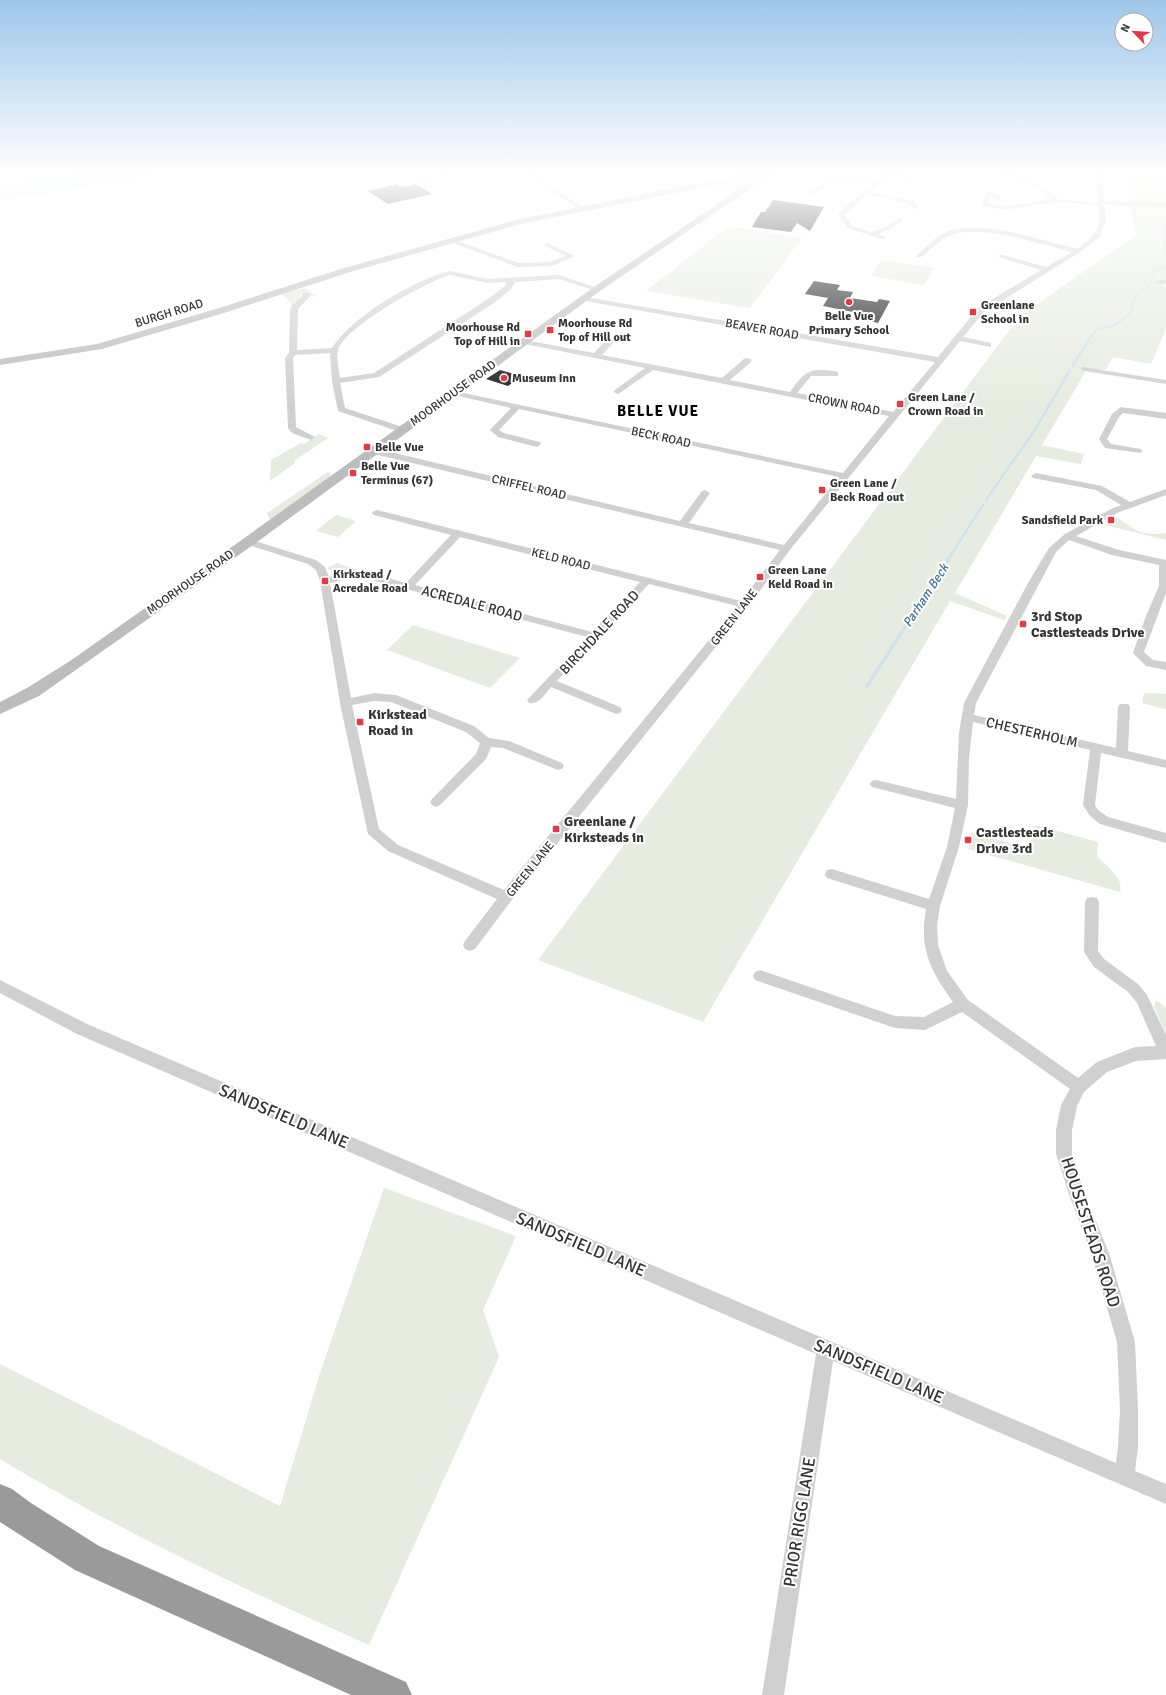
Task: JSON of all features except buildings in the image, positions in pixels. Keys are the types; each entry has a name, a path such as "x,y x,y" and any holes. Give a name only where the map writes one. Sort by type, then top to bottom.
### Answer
{"highway":[{"path":"0,1501 87,1558 393,1695"}],"main road":[{"name":"BURGH ROAD","path":"0,362 98,347 220,311 347,270 412,252"},
{"name":"MOORHOUSE ROAD","path":"0,709 32,692 75,664 248,542 454,392 650,252"}],"street":[{"path":"483,252 518,265 552,264 572,256"},
{"path":"563,252 581,259"},
{"path":"919,256 924,252"},
{"name":"GREEN LANE","path":"470,945 506,897 744,605 786,549 981,310 1076,252"},
{"path":"1001,256 1046,270"},
{"path":"518,265 522,277"},
{"path":"403,430 341,409 336,381 334,350 342,338 369,315 412,289 436,277 450,273 488,281 559,277 597,289"},
{"path":"336,381 376,375 491,301 508,287 512,280"},
{"path":"307,295 294,309 292,353 289,358 292,428 295,431 311,437"},
{"name":"BEAVER ROAD","path":"585,298 939,360"},
{"path":"596,356 614,337"},
{"path":"958,338 988,345"},
{"name":"CROWN ROAD","path":"525,342 896,415"},
{"path":"292,353 334,350"},
{"path":"724,381 748,360"},
{"path":"618,392 652,367"},
{"path":"1085,369 1166,382"},
{"name":"CROWN ROAD","path":"792,394 806,375 814,372 834,374"},
{"name":"BECK ROAD","path":"454,392 845,476"},
{"path":"517,406 494,430 501,436 537,444"},
{"path":"1138,451 1108,446 1103,439 1115,416 1121,410 1166,416"},
{"name":"CRIFFEL ROAD","path":"374,451 786,549"},
{"path":"1036,476 1099,488 1128,505"},
{"path":"683,524 705,493"},
{"path":"1079,1087 963,1004 941,974 932,945 930,925 934,906 953,847 962,805 963,758 967,717 970,703 1044,564 1052,550 1068,536 1128,505 1166,493"},
{"name":"KELD ROAD","path":"377,513 744,605"},
{"path":"409,586 458,533"},
{"path":"1068,536 1087,545 1165,563 1164,586 1138,652 1150,663 1166,666"},
{"path":"248,542 312,562 321,568 326,581 346,703 374,832 394,848 506,897"},
{"name":"ACREDALE ROAD","path":"326,581 351,575 365,575 595,636"},
{"name":"BIRCHDALE ROAD","path":"533,700 551,683 647,580"},
{"name":"BIRCHDALE ROAD","path":"551,683 616,710"},
{"path":"346,703 374,697 392,698 470,729 486,742 505,744 558,766"},
{"path":"1122,754 1124,707"},
{"name":"CHESTERHOLM","path":"967,717 1166,764"},
{"path":"436,802 482,756 486,742"},
{"name":"CHESTERHOLM","path":"1096,748 1089,804 1094,813 1104,821 1166,838"},
{"path":"876,784 962,805"},
{"path":"832,874 934,906"},
{"path":"1092,902 1091,952 1099,963 1133,988 1142,999 1166,1052"},
{"path":"760,976 895,1022 925,1024 963,1004"},
{"name":"SANDSFIELD LANE","path":"0,986 82,1029 1166,1494"},
{"name":"HOUSESTEADS ROAD","path":"1124,1476 1128,1446 1129,1410 1126,1342 1100,1253 1078,1198 1064,1154 1064,1130 1069,1105 1079,1087 1102,1067 1135,1054 1166,1052"},
{"name":"PRIOR RIGG LANE","path":"773,1695 826,1349"}],"shaded area":[{"path":"696,252 792,252 750,308 646,291"},
{"path":"1112,252 1166,252 1166,280 1161,281 1166,288 1166,329 1151,364 1113,357 1105,370 1087,369 1042,445 1084,454 1081,464 1036,456 955,593 1007,616 1004,620 950,601 703,1022 538,960 1020,316"},
{"path":"882,260 934,268 924,285 871,276"},
{"path":"305,288 318,297 301,294 294,307 291,307 291,303 282,294"},
{"path":"319,434 328,438 294,461 295,463 270,481 271,460 301,443 304,444"},
{"path":"328,472 331,473 330,477 270,521 267,513"},
{"path":"336,515 356,521 338,537 316,531"},
{"path":"1117,517 1134,529 1145,533 1166,533 1166,540 1105,525"},
{"path":"337,563 358,570 357,572 341,573 334,572 327,568"},
{"path":"413,625 520,658 490,688 387,650"},
{"path":"1144,693 1166,694 1166,709 1142,703"},
{"path":"1035,825 1098,842 1097,856 1117,877 1121,887 1120,892 968,849 972,832 1030,849"},
{"path":"1156,1000 1166,1008 1166,1034 1154,1007"},
{"path":"384,1188 516,1236 483,1310 499,1357 369,1645 182,1558 90,1510 0,1459 0,1364 280,1506 320,1373"}],"waterway":[{"name":"Parham Beck","path":"1151,281 1156,270 1166,267"},
{"name":"Parham Beck","path":"1087,342 1097,329 1114,326 1131,313 1132,306 1138,292 1148,287 1150,284"},
{"name":"Parham Beck","path":"1072,367 1088,341"},
{"name":"Parham Beck","path":"986,500 1034,431 1070,370"},
{"name":"Parham Beck","path":"947,561 983,505"},
{"name":"Parham Beck","path":"867,686 948,560"}],"place":[{"name":"Belle Vue Primary School","path":"849,302"},
{"name":"Greenlane School in","path":"973,312"},
{"name":"Moorhouse Rd Top of Hill out","path":"550,330"},
{"name":"Moorhouse Rd Top of Hill in","path":"528,334"},
{"name":"Museum Inn","path":"504,378"},
{"name":"Green Lane / Crown Road in","path":"900,404"},
{"name":"Belle Vue","path":"367,447"},
{"name":"Belle Vue Terminus (67)","path":"353,473"},
{"name":"Green Lane / Beck Road out","path":"822,490"},
{"name":"Sandsfield Park","path":"1111,520"},
{"name":"Green Lane Keld Road in","path":"760,577"},
{"name":"Kirkstead / Acredale Road","path":"325,581"},
{"name":"3rd Stop Castlesteads Drive","path":"1023,624"},
{"name":"Kirkstead Road in","path":"360,722"},
{"name":"Greenlane / Kirksteads in","path":"556,829"},
{"name":"Castlesteads Drive 3rd","path":"968,840"}],"district":[{"name":"BELLE VUE","path":"658,411"}]}
